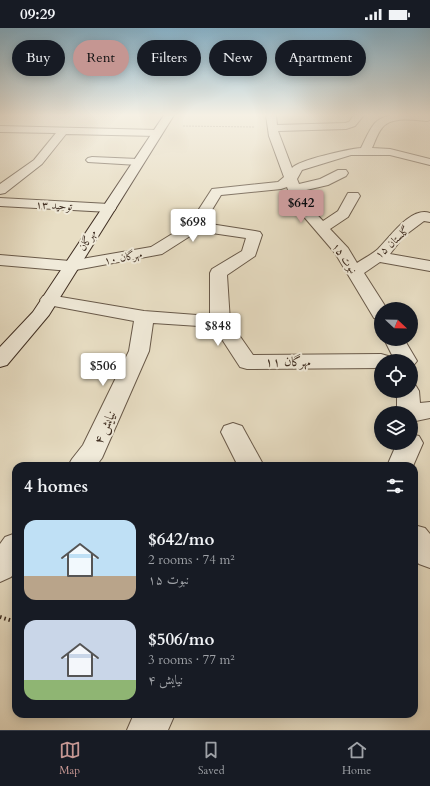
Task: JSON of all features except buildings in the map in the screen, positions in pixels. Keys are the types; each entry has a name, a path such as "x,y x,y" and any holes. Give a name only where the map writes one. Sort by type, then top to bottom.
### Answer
{"street":[{"path":"0,190 38,162 49,148"},
{"name":"مهرگان","path":"0,360 40,315 70,266 147,148"},
{"name":"نبوت ۱۵","path":"279,148 300,204 342,251 374,303"},
{"path":"342,173 324,182 293,183 298,168 350,152 390,152 430,162"},
{"path":"92,160 138,162"},
{"name":"مهرگان ۱۰","path":"0,260 70,266 156,251 195,226 217,192 293,183"},
{"path":"322,228 343,214 353,196"},
{"name":"توحید ۱۳","path":"0,202 109,208"},
{"name":"گلستان ۱۵","path":"355,272 383,252 399,233 428,214"},
{"path":"49,300 144,317 220,322 218,273 249,253 255,235 195,226"},
{"path":"376,257 430,266"},
{"name":"نیایش ۴","path":"84,462 93,451 139,351 144,317"},
{"name":"مهرگان ۱۱","path":"220,322 247,362 374,361"},
{"path":"418,412 430,410"},
{"path":"233,432 249,462"},
{"path":"402,462 407,450"},
{"path":"418,542 430,554"},
{"path":"0,567 12,552"},
{"path":"147,730 154,718"}],"path":[{"path":"0,617 12,621"}]}
